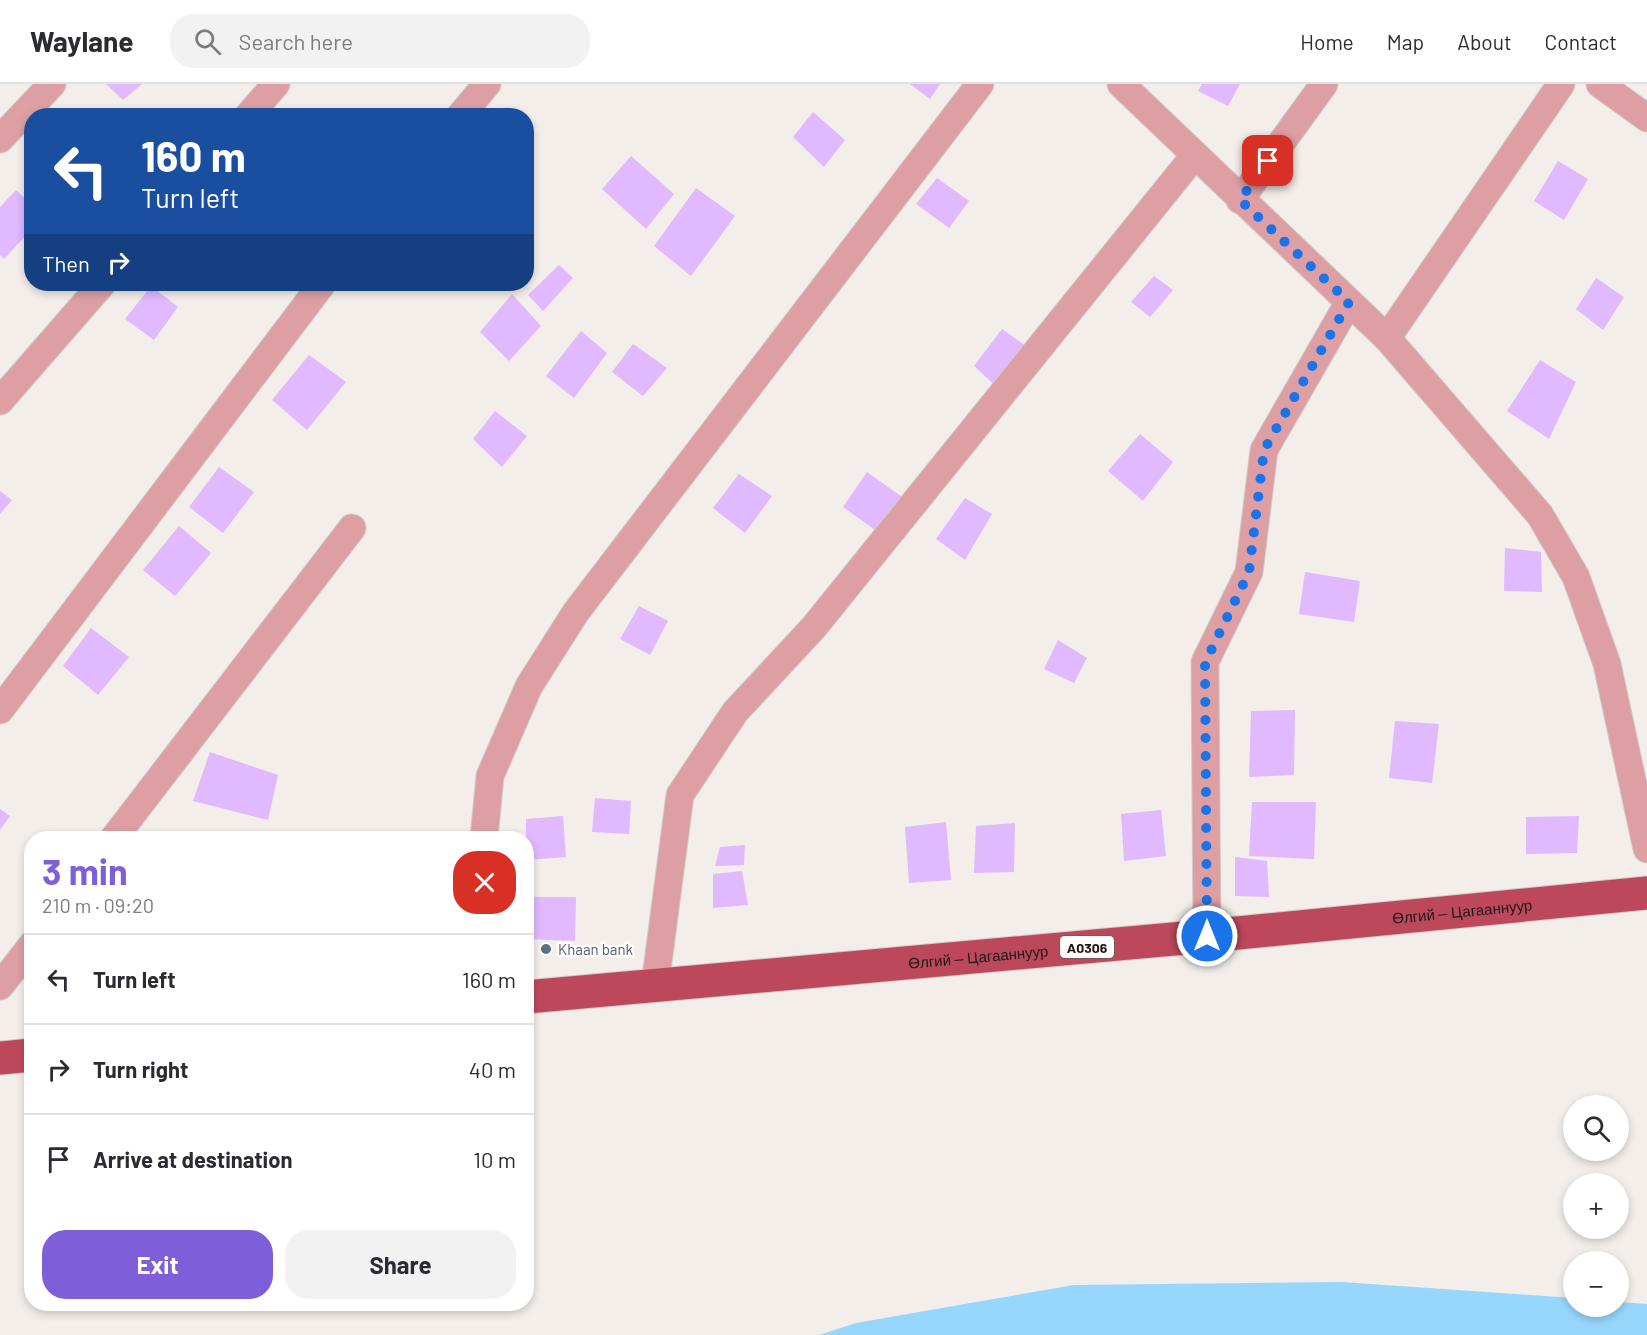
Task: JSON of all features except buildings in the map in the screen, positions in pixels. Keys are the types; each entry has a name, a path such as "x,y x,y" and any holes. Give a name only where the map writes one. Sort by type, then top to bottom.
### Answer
{"highway":[{"name":"Өлгий — Цагааннуур","path":"534,996 1207,936 1647,892"},
{"path":"0,1058 24,1056"}],"street":[{"path":"29,108 52,84"},
{"path":"255,108 276,84"},
{"path":"467,108 487,84"},
{"path":"485,831 490,776 528,686 576,612 980,84"},
{"path":"1121,84 1387,338 1540,515 1576,577 1607,664 1647,849"},
{"path":"1240,200 1324,84"},
{"path":"1387,338 1561,84"},
{"path":"1600,84 1647,118"},
{"path":"0,139 24,114"},
{"path":"655,985 680,795 735,712 814,627 1195,155"},
{"path":"0,401 96,291"},
{"path":"0,710 317,291"},
{"path":"1207,936 1205,663 1249,572 1264,450 1349,302"},
{"path":"119,831 352,528"},
{"path":"0,986 24,955"}],"water":[{"path":"1342,1282 1563,1297 1563,1317 1629,1317 1629,1303 1647,1304 1647,1335 819,1335 856,1323 1074,1285"}],"place":[{"name":"Khaan bank","path":"546,949"}],"route":[{"path":"1207,936 1205,663 1249,572 1264,450 1349,302 1240,200 1268,161"}]}
